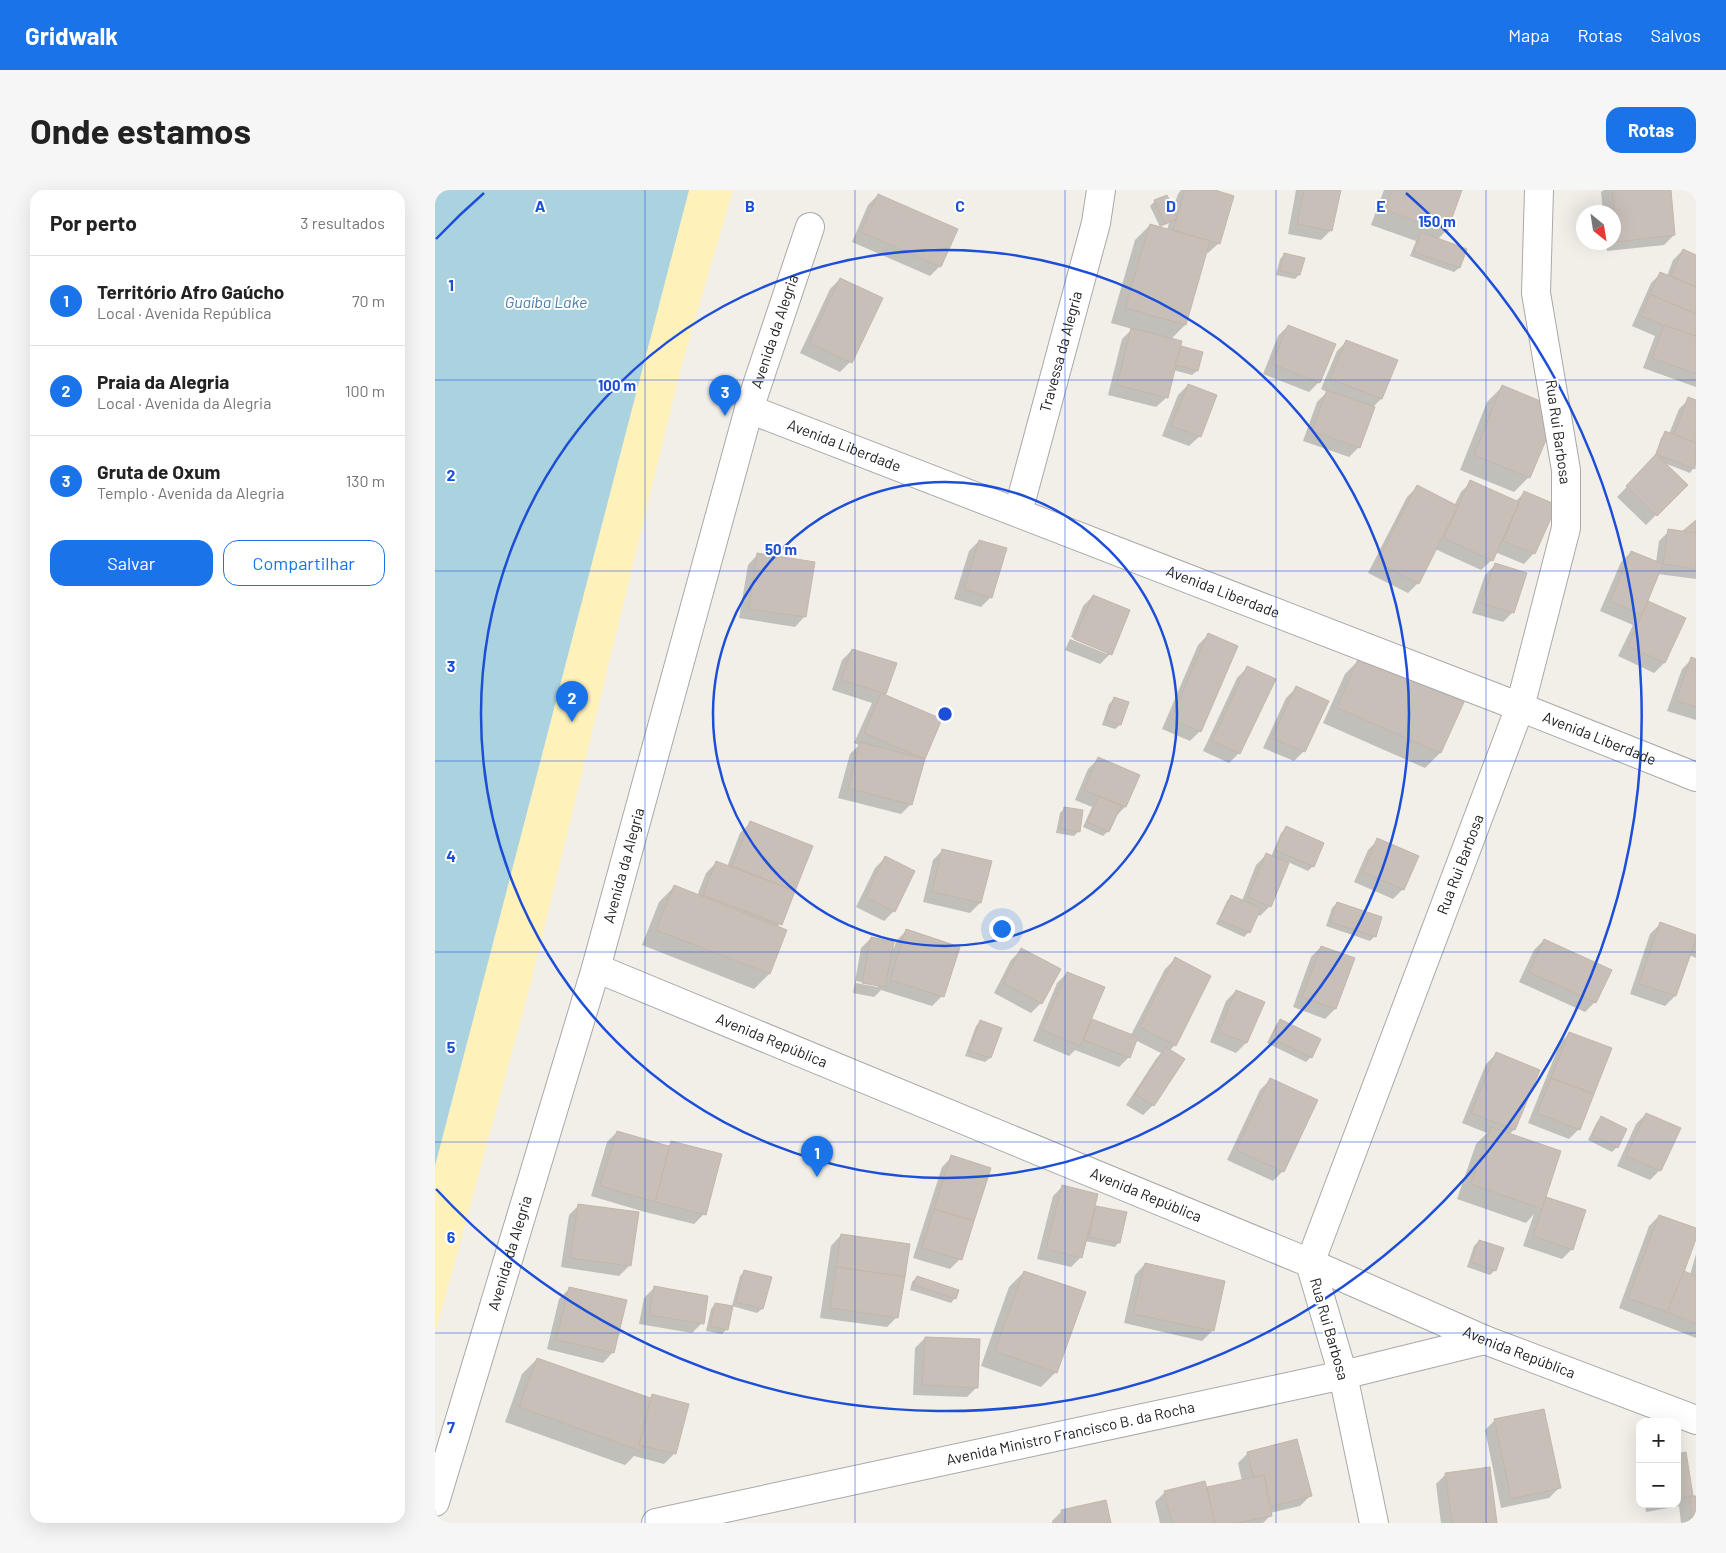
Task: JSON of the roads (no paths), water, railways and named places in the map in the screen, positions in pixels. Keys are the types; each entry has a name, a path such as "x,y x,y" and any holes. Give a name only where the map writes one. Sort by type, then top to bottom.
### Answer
{"street":[{"name":"Travessa da Alegria","path":"1018,512 1096,223 1101,190"},
{"name":"Rua Rui Barbosa","path":"1374,1523 1343,1375 1310,1263 1519,707 1566,528 1566,470 1536,293 1539,190"},
{"name":"Avenida da Alegria","path":"435,1502 596,968 749,409 810,227"},
{"name":"Avenida Liberdade","path":"749,409 1696,777"},
{"name":"Avenida República","path":"596,968 1310,1263 1485,1340 1696,1420"},
{"name":"Avenida Ministro Francisco B. da Rocha","path":"656,1523 1343,1375 1485,1340"}],"water":[{"name":"Guaíba Lake","path":"435,190 689,190 435,1166"}],"place":[{"name":"Gruta de Oxum","path":"725,416"},
{"name":"Praia da Alegria","path":"572,722"},
{"name":"Território Afro Gaúcho","path":"817,1177"}]}
